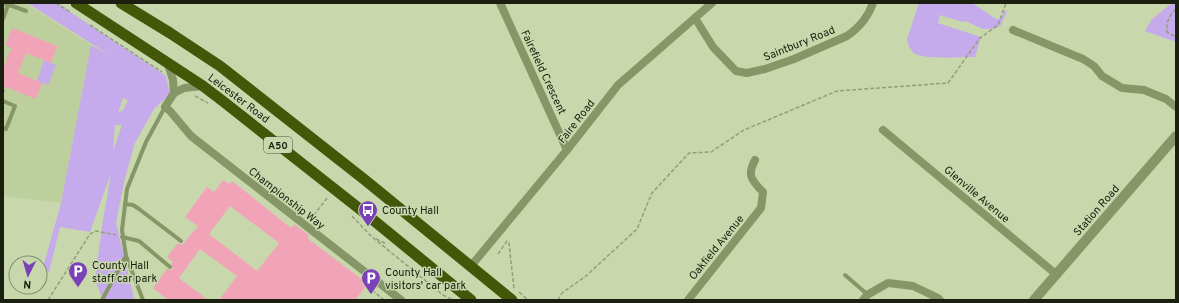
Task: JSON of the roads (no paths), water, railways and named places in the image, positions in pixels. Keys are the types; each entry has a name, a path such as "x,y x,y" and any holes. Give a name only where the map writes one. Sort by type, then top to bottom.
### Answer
{"highway":[{"name":"Leicester Road","path":"121,3 170,32 220,66 512,300"},
{"name":"Leicester Road","path":"74,8 204,86 361,210 471,300"}],"street":[{"name":"Fairefield Crescent","path":"500,3 567,150"},
{"name":"Saintbury Road","path":"695,18 713,47 736,71 747,73 765,69 794,59 847,36 855,31 869,14 873,3"},
{"name":"Faire Road","path":"471,266 618,86 709,4"},
{"path":"1013,30 1083,59 1094,66 1102,76 1122,88 1144,90 1166,98 1176,107"},
{"path":"168,64 173,80 174,93"},
{"path":"165,107 174,93 184,88 204,86"},
{"name":"Championship Way","path":"165,107 170,110 191,136 401,300"},
{"name":"Glenville Avenue","path":"883,130 1057,274"},
{"name":"Station Road","path":"1034,300 1176,136"},
{"name":"Oakfield Avenue","path":"688,300 761,208 763,192 753,180 750,173 755,160"},
{"path":"865,297 888,283 913,286 940,300"}],"lane":[{"path":"3,19 6,4 26,11"},
{"path":"3,101 15,106 6,129 3,128"},
{"path":"143,300 126,256 122,230 127,190 146,142 165,107"},
{"path":"125,204 133,205 181,241"},
{"path":"122,237 139,241 170,267"},
{"path":"102,300 126,256"},
{"path":"845,275 865,297"}],"place":[{"name":"County Hall","path":"368,227"},
{"name":"County Hall staff car park","path":"78,288"},
{"name":"County Hall visitors' car park","path":"371,295"}]}
